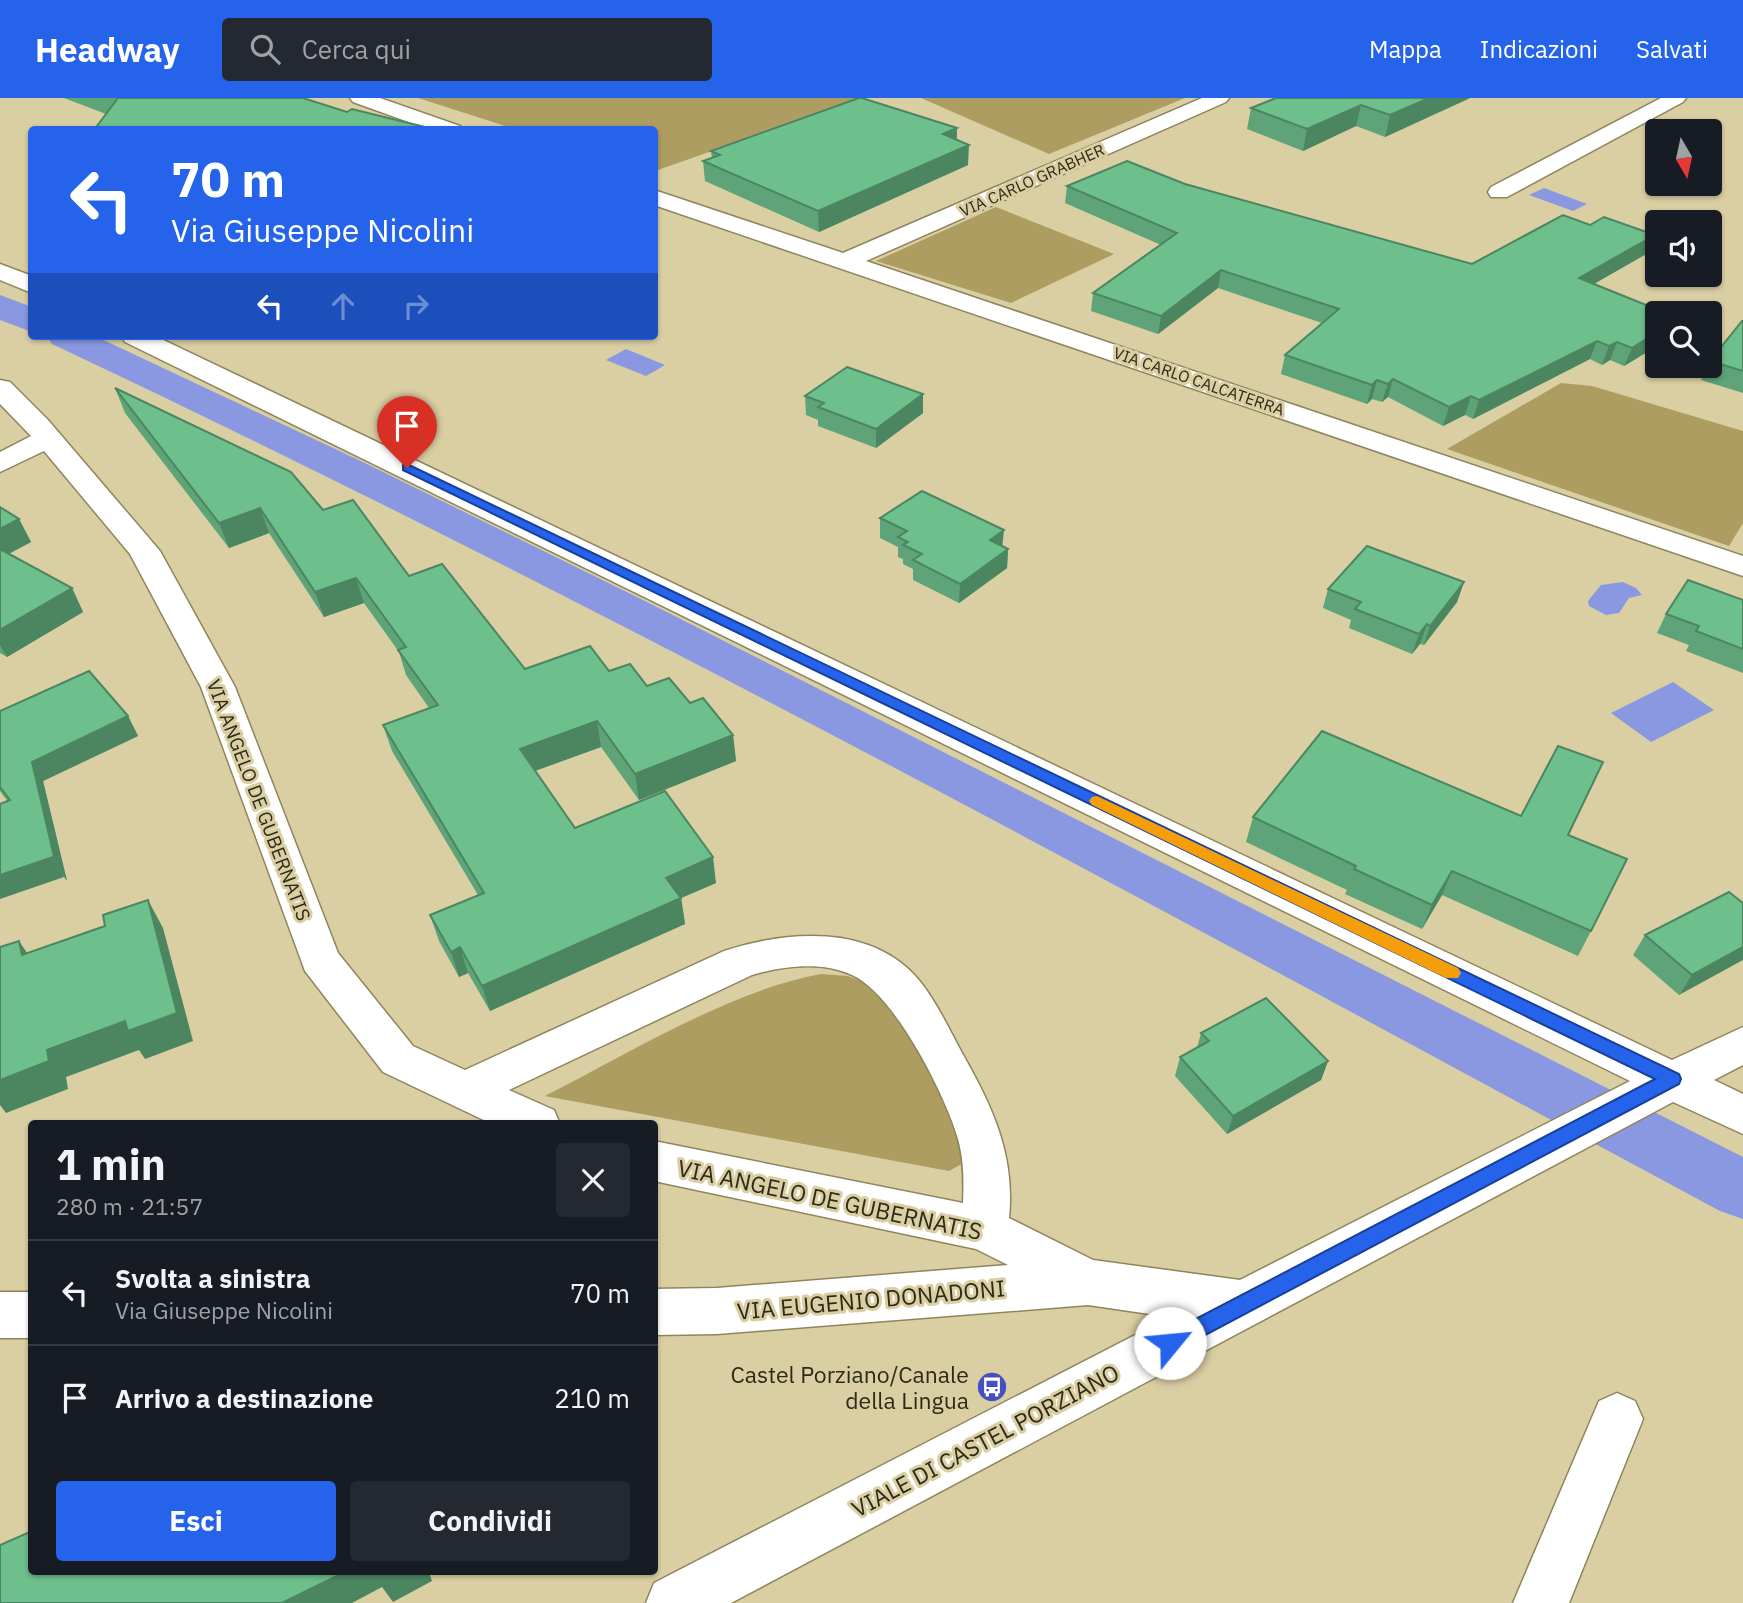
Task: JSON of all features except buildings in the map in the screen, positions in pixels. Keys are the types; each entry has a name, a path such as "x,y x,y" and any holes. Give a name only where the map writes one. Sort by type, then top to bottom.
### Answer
{"street":[{"path":"360,98 441,126"},
{"name":"VIA CARLO GRABHER","path":"845,261 1220,98"},
{"path":"1499,192 1676,98"},
{"name":"VIA CARLO CALCATERRA","path":"658,198 1743,566"},
{"path":"0,271 28,284"},
{"path":"142,340 1657,1087 1743,1115"},
{"name":"VIA ANGELO DE GUBERNATIS","path":"0,388 48,438 144,551 218,687 320,960 398,1059 529,1120"},
{"path":"0,463 48,438"},
{"path":"465,1090 748,959 804,950 840,955 871,965 894,982 913,1004 976,1120 988,1168 989,1197 984,1229"},
{"name":"VIALE DI CASTEL PORZIANO","path":"674,1603 1515,1161 1743,1045"},
{"name":"VIA ANGELO DE GUBERNATIS","path":"658,1162 984,1229 1088,1282 1244,1304"},
{"name":"VIA EUGENIO DONADONI","path":"658,1312 717,1311 1088,1282"},
{"path":"0,1315 28,1315"},
{"path":"1541,1603 1617,1419"}],"shaded area":[{"path":"418,98 863,98 658,170 658,126 506,126"},
{"path":"921,98 1185,98 1049,154"},
{"path":"996,207 1114,254 1011,303 876,261"},
{"path":"1561,383 1592,386 1743,431 1743,523 1729,546 1447,449"},
{"path":"821,974 848,976 866,983 890,1002 957,1115 965,1162 949,1171 545,1096 716,1009 787,982"}],"water":[{"path":"1544,188 1587,204 1573,211 1529,195"},
{"path":"626,349 665,365 646,376 606,360"},
{"path":"1623,582 1636,588 1642,595 1629,598 1619,613 1606,615 1589,606 1588,601 1601,585"},
{"path":"1673,682 1714,710 1651,742 1611,713"}],"waterway":[{"path":"0,306 28,319"},
{"path":"74,340 350,472 632,613 1743,1190"}],"slow traffic":[{"path":"1097,801 1452,973"}],"place":[{"name":"Castel Porziano/Canale della Lingua","path":"992,1387"}],"route":[{"path":"407,468 1672,1079 1170,1343"}]}
